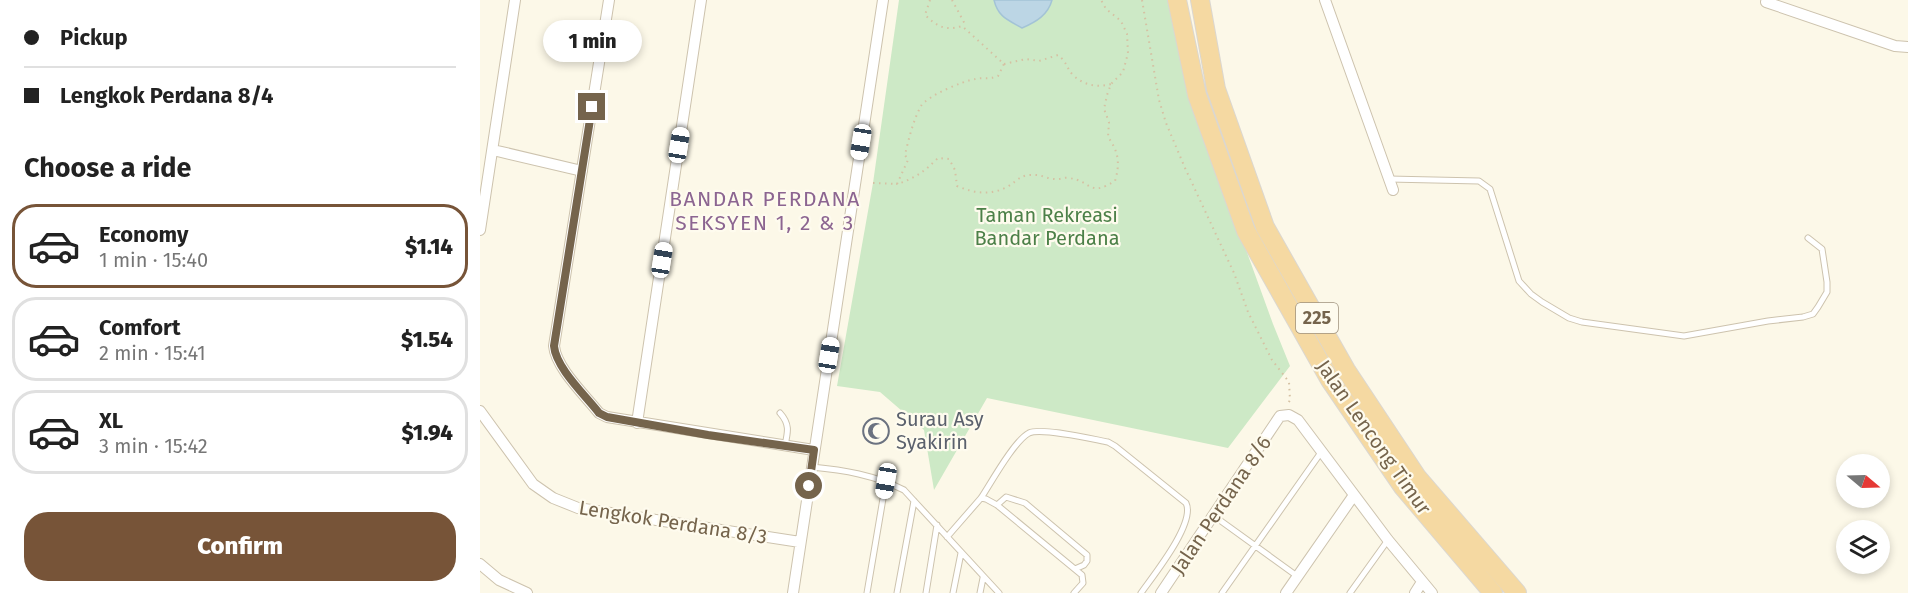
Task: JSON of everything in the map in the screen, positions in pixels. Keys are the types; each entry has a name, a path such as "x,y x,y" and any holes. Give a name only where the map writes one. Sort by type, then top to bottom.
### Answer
{"highway":[{"name":"Jalan Lencong Timur","path":"1177,0 1197,95 1246,231 1330,380 1403,487 1493,593"},
{"name":"Jalan Lencong Timur","path":"1200,0 1216,89 1265,227 1346,370 1417,477 1517,593"}],"street":[{"path":"480,230 515,0"},
{"path":"609,0 554,346 555,354 560,364 599,413 615,419 814,450"},
{"path":"637,423 701,0"},
{"path":"793,593 883,0"},
{"path":"1324,0 1393,190"},
{"path":"1766,2 1895,46 1908,47"},
{"path":"493,150 582,171"},
{"name":"Lengkok Perdana 8/3","path":"480,411 533,484 565,504 578,508 800,542"},
{"path":"1280,417 1289,415 1298,420 1388,540 1432,593"},
{"name":"Jalan Perdana 8/6","path":"1161,593 1280,417"},
{"path":"1286,593 1354,495"},
{"path":"480,564 498,580 527,593"},
{"path":"1414,593 1422,582"}],"lane":[{"path":"1389,179 1479,181 1490,189 1519,281 1531,294 1561,314 1582,322 1665,334 1694,335 1812,314 1824,300 1827,282 1822,249 1808,238"},
{"path":"780,413 787,422 785,445"},
{"path":"947,537 981,498 1018,442 1029,433 1051,432 1108,442 1186,503 1188,508 1185,522 1176,541 1141,593"},
{"path":"1222,593 1322,451"},
{"path":"812,467 846,471 886,481 904,490 999,593"},
{"path":"867,593 886,481"},
{"path":"997,505 1006,497 1025,503 1087,555 1084,565 1075,568"},
{"path":"981,498 997,505 1075,568 1084,579 1074,593"},
{"path":"897,593 914,501"},
{"path":"1214,516 1298,577"},
{"path":"926,593 937,525"},
{"path":"1350,593 1388,540"},
{"path":"953,593 961,553"},
{"path":"980,593 983,578"}],"path":[{"path":"930,0 925,15 938,27 949,30 962,26 968,29"},
{"path":"952,0 968,29 1004,64"},
{"path":"1004,64 1026,59 1039,61 1058,55 1066,61 1072,74 1081,80 1092,86 1111,84 1123,72 1128,53 1127,34 1121,21 1106,9 1101,0"},
{"path":"1142,0 1166,123 1234,273 1248,312 1272,360 1289,382 1290,400 1280,417"},
{"path":"897,184 908,160 905,155 908,141 922,104 945,90 975,79 990,80 998,76 1004,64"},
{"path":"873,183 897,184 911,180 925,171 938,158 949,159 955,170 957,186 968,191 991,193 1008,186 1021,176 1038,175 1053,179 1068,178 1093,188 1102,189 1115,181 1119,164 1116,147 1108,137 1109,122 1104,109 1111,84"}],"green space":[{"name":"Taman Rekreasi Bandar Perdana","path":"899,0 1169,0 1209,148 1290,366 1228,448 987,398 934,490 924,430 880,392 837,386 873,183"}],"water":[{"path":"994,0 1052,0 1048,10 1041,17 1022,28 1001,14"}],"place":[{"name":"Surau Asy Syakirin","path":"876,431"}],"district":[{"name":"BANDAR PERDANA SEKSYEN 1, 2 & 3","path":"765,211"}],"route":[{"path":"592,107 554,346 560,364 599,413 607,417 708,435 814,450 809,486"}]}
